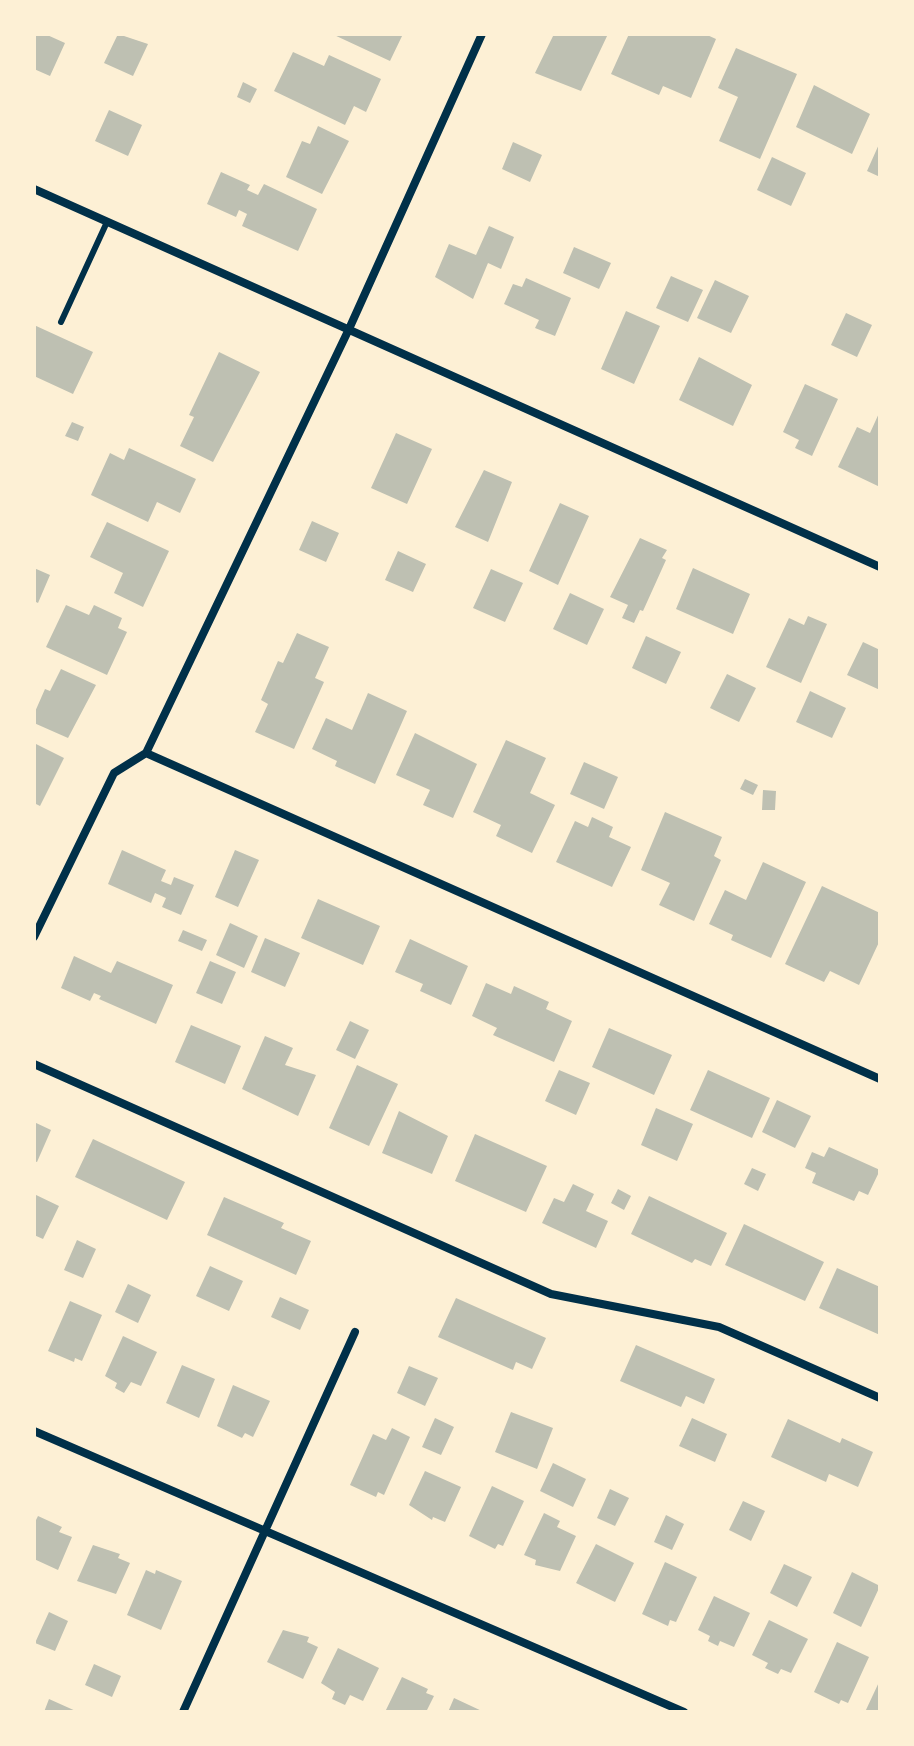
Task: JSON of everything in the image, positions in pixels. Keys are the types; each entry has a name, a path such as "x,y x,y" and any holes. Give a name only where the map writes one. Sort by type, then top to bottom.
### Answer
{"street":[{"path":"34,937 114,773 146,753 349,329 482,34"},
{"path":"34,189 880,567"},
{"path":"146,753 880,1079"},
{"path":"34,1064 551,1294 719,1327 880,1398"},
{"path":"183,1712 355,1332"},
{"path":"34,1431 684,1712"}],"lane":[{"path":"61,322 107,222"}],"building":[{"path":"34,34 45,34 65,43 50,76 34,69"},
{"path":"118,34 148,44 133,76 104,63"},
{"path":"332,34 403,34 390,61"},
{"path":"554,34 608,34 581,91 535,73"},
{"path":"629,34 705,34 716,39 691,98 663,86 659,95 611,74"},
{"path":"736,48 797,74 760,159 719,141 738,97 718,88"},
{"path":"293,52 324,66 329,55 381,79 366,112 354,106 345,125 274,91"},
{"path":"243,82 257,89 250,103 237,97"},
{"path":"814,85 870,114 852,154 796,127"},
{"path":"109,110 142,125 128,156 95,141"},
{"path":"318,126 349,141 322,194 286,177 302,141 310,144"},
{"path":"513,142 542,155 530,182 502,169"},
{"path":"880,142 880,177 867,171"},
{"path":"772,157 806,173 791,206 757,190"},
{"path":"221,172 250,185 247,190 258,195 264,184 317,209 298,251 242,226 247,214 239,210 236,217 207,204"},
{"path":"489,226 514,237 501,269 488,263 473,299 435,277 449,244 476,255"},
{"path":"574,247 611,263 599,289 563,273"},
{"path":"671,276 703,290 688,322 656,308"},
{"path":"526,278 571,298 555,336 535,328 539,320 504,304 513,284 522,287"},
{"path":"715,280 749,296 731,333 697,318"},
{"path":"626,311 660,326 634,384 601,369"},
{"path":"846,313 872,325 857,357 831,345"},
{"path":"34,325 93,352 73,394 34,376"},
{"path":"219,352 260,372 213,462 180,446 194,417 189,415"},
{"path":"699,357 752,385 733,426 679,400"},
{"path":"805,384 838,399 812,456 795,448 799,440 783,432"},
{"path":"880,411 880,487 838,467 857,427 870,433"},
{"path":"72,422 84,427 78,441 65,436"},
{"path":"396,433 432,449 407,504 371,488"},
{"path":"129,448 196,479 180,513 157,502 148,522 91,495 110,453 124,460"},
{"path":"484,470 512,482 488,542 455,527"},
{"path":"560,503 589,516 558,585 529,571"},
{"path":"312,521 339,533 326,562 299,550"},
{"path":"107,522 169,551 143,607 114,593 123,573 90,557"},
{"path":"640,538 667,550 662,558 666,560 643,611 640,610 634,623 622,618 628,605 610,597"},
{"path":"398,551 426,564 413,592 385,580"},
{"path":"34,568 50,575 38,603 34,601"},
{"path":"693,568 750,594 733,634 676,609"},
{"path":"491,569 523,583 505,622 473,608"},
{"path":"570,593 604,609 587,645 553,629"},
{"path":"66,605 89,615 94,605 122,618 118,628 127,632 107,675 46,647"},
{"path":"808,616 827,624 801,683 766,667 789,618 804,625"},
{"path":"297,633 329,647 315,678 324,682 294,749 255,732 268,704 261,700 278,661 283,663"},
{"path":"646,636 681,652 666,684 632,668"},
{"path":"863,642 880,650 880,690 847,675"},
{"path":"61,669 96,685 68,738 34,723 34,714 45,689 50,691"},
{"path":"727,674 756,688 739,722 710,708"},
{"path":"810,691 846,708 832,738 796,722"},
{"path":"368,693 407,711 375,784 335,766 337,761 312,749 326,718 352,730"},
{"path":"415,733 477,764 453,818 423,805 430,790 396,775"},
{"path":"506,740 546,758 530,793 555,805 532,853 496,836 501,825 473,812"},
{"path":"34,743 64,758 40,806 34,803"},
{"path":"584,762 618,777 604,809 570,794"},
{"path":"745,779 758,785 753,795 740,789"},
{"path":"763,790 776,791 775,810 762,810"},
{"path":"665,812 722,837 714,856 721,860 694,921 659,905 670,883 641,870"},
{"path":"592,817 613,827 609,837 631,847 612,887 556,862 575,821 588,827"},
{"path":"122,850 166,870 161,881 171,885 174,877 194,885 181,915 162,907 166,898 155,893 151,903 108,884"},
{"path":"235,850 259,860 238,907 215,897"},
{"path":"763,862 806,882 771,958 731,940 733,935 709,924 725,890 746,900"},
{"path":"822,886 880,913 880,940 859,985 830,971 824,982 785,964"},
{"path":"318,899 380,926 363,965 301,938"},
{"path":"230,923 258,936 244,968 216,955"},
{"path":"183,930 207,940 202,951 178,941"},
{"path":"265,938 300,953 285,987 251,972"},
{"path":"410,939 468,966 451,1005 420,991 423,984 395,972"},
{"path":"74,956 111,973 117,961 173,985 156,1024 99,999 101,996 94,993 90,1001 61,988"},
{"path":"210,961 236,972 222,1004 196,993"},
{"path":"486,983 511,994 514,986 549,1002 546,1009 572,1021 554,1062 493,1035 497,1028 472,1016"},
{"path":"350,1021 369,1030 355,1059 336,1050"},
{"path":"191,1025 241,1046 225,1084 175,1062"},
{"path":"609,1028 672,1055 654,1095 592,1067"},
{"path":"265,1036 293,1048 285,1065 316,1075 298,1116 242,1089"},
{"path":"357,1065 398,1084 369,1146 329,1128"},
{"path":"559,1070 590,1083 576,1115 545,1101"},
{"path":"708,1070 770,1098 752,1138 690,1110"},
{"path":"777,1100 811,1116 795,1148 762,1132"},
{"path":"656,1108 693,1124 677,1161 641,1145"},
{"path":"399,1111 448,1136 432,1174 382,1153"},
{"path":"34,1122 51,1130 37,1162 34,1161"},
{"path":"475,1134 547,1166 526,1212 455,1181"},
{"path":"93,1139 185,1182 167,1220 75,1177"},
{"path":"829,1147 880,1170 868,1195 859,1191 854,1201 812,1183 816,1173 805,1168 812,1152 824,1157"},
{"path":"752,1168 766,1174 758,1191 744,1184"},
{"path":"573,1184 594,1194 586,1211 608,1221 596,1248 542,1223 554,1198 564,1202"},
{"path":"618,1189 631,1196 624,1210 611,1203"},
{"path":"34,1194 59,1206 43,1239 34,1235"},
{"path":"649,1196 727,1233 711,1266 695,1259 692,1263 631,1234"},
{"path":"224,1197 284,1223 281,1228 311,1241 296,1275 207,1235"},
{"path":"744,1224 824,1262 805,1301 725,1265"},
{"path":"77,1240 96,1249 83,1278 64,1270"},
{"path":"210,1266 243,1281 229,1311 196,1296"},
{"path":"837,1268 880,1287 880,1335 819,1308"},
{"path":"128,1284 151,1295 138,1323 115,1312"},
{"path":"280,1297 309,1310 300,1330 271,1317"},
{"path":"456,1298 546,1338 532,1369 516,1362 513,1370 438,1337"},
{"path":"70,1301 102,1315 82,1361 75,1358 74,1362 48,1351"},
{"path":"123,1336 157,1352 141,1386 131,1382 124,1393 115,1388 117,1383 105,1376"},
{"path":"636,1345 715,1379 704,1404 686,1396 681,1407 620,1381"},
{"path":"182,1365 215,1379 199,1418 166,1403"},
{"path":"409,1366 438,1378 425,1406 397,1393"},
{"path":"233,1385 270,1401 253,1437 245,1433 242,1438 217,1426"},
{"path":"511,1412 553,1428 537,1469 495,1452"},
{"path":"435,1418 454,1427 441,1455 422,1447"},
{"path":"692,1418 727,1434 715,1462 679,1446"},
{"path":"788,1419 840,1443 842,1438 873,1452 858,1487 829,1474 826,1482 771,1457"},
{"path":"392,1428 410,1437 384,1495 378,1492 376,1497 350,1485 373,1434 386,1440"},
{"path":"553,1463 586,1479 573,1507 540,1491"},
{"path":"425,1471 461,1487 445,1522 433,1517 432,1520 409,1505"},
{"path":"492,1486 524,1501 503,1546 498,1544 495,1549 469,1536"},
{"path":"610,1489 629,1498 615,1526 597,1518"},
{"path":"743,1501 765,1511 751,1541 729,1530"},
{"path":"544,1513 560,1521 557,1527 576,1536 560,1571 535,1565 536,1560 524,1555"},
{"path":"666,1515 684,1524 672,1550 654,1542"},
{"path":"38,1516 62,1527 59,1532 72,1537 58,1570 34,1559 34,1524"},
{"path":"596,1544 634,1563 615,1602 576,1583"},
{"path":"93,1545 120,1554 118,1558 130,1563 116,1594 77,1581"},
{"path":"665,1562 697,1577 676,1622 670,1620 668,1626 642,1614"},
{"path":"784,1564 812,1577 797,1607 770,1593"},
{"path":"146,1570 155,1574 156,1570 182,1581 161,1630 127,1615"},
{"path":"852,1572 880,1586 861,1627 833,1613"},
{"path":"714,1596 750,1613 734,1647 720,1641 718,1646 708,1641 710,1636 698,1630"},
{"path":"49,1612 68,1621 55,1651 35,1643"},
{"path":"769,1620 808,1639 791,1673 781,1669 778,1674 765,1668 768,1663 752,1655"},
{"path":"283,1630 309,1637 307,1642 318,1647 303,1679 267,1662"},
{"path":"837,1642 869,1657 848,1703 841,1700 839,1704 814,1692"},
{"path":"338,1648 379,1668 363,1701 350,1695 345,1705 332,1699 335,1692 321,1683"},
{"path":"94,1664 121,1676 112,1697 85,1685"},
{"path":"402,1677 428,1689 426,1693 434,1696 426,1712 385,1712"},
{"path":"880,1680 880,1712 865,1712"},
{"path":"454,1698 484,1712 448,1712"},
{"path":"49,1699 78,1712 44,1712"}]}
